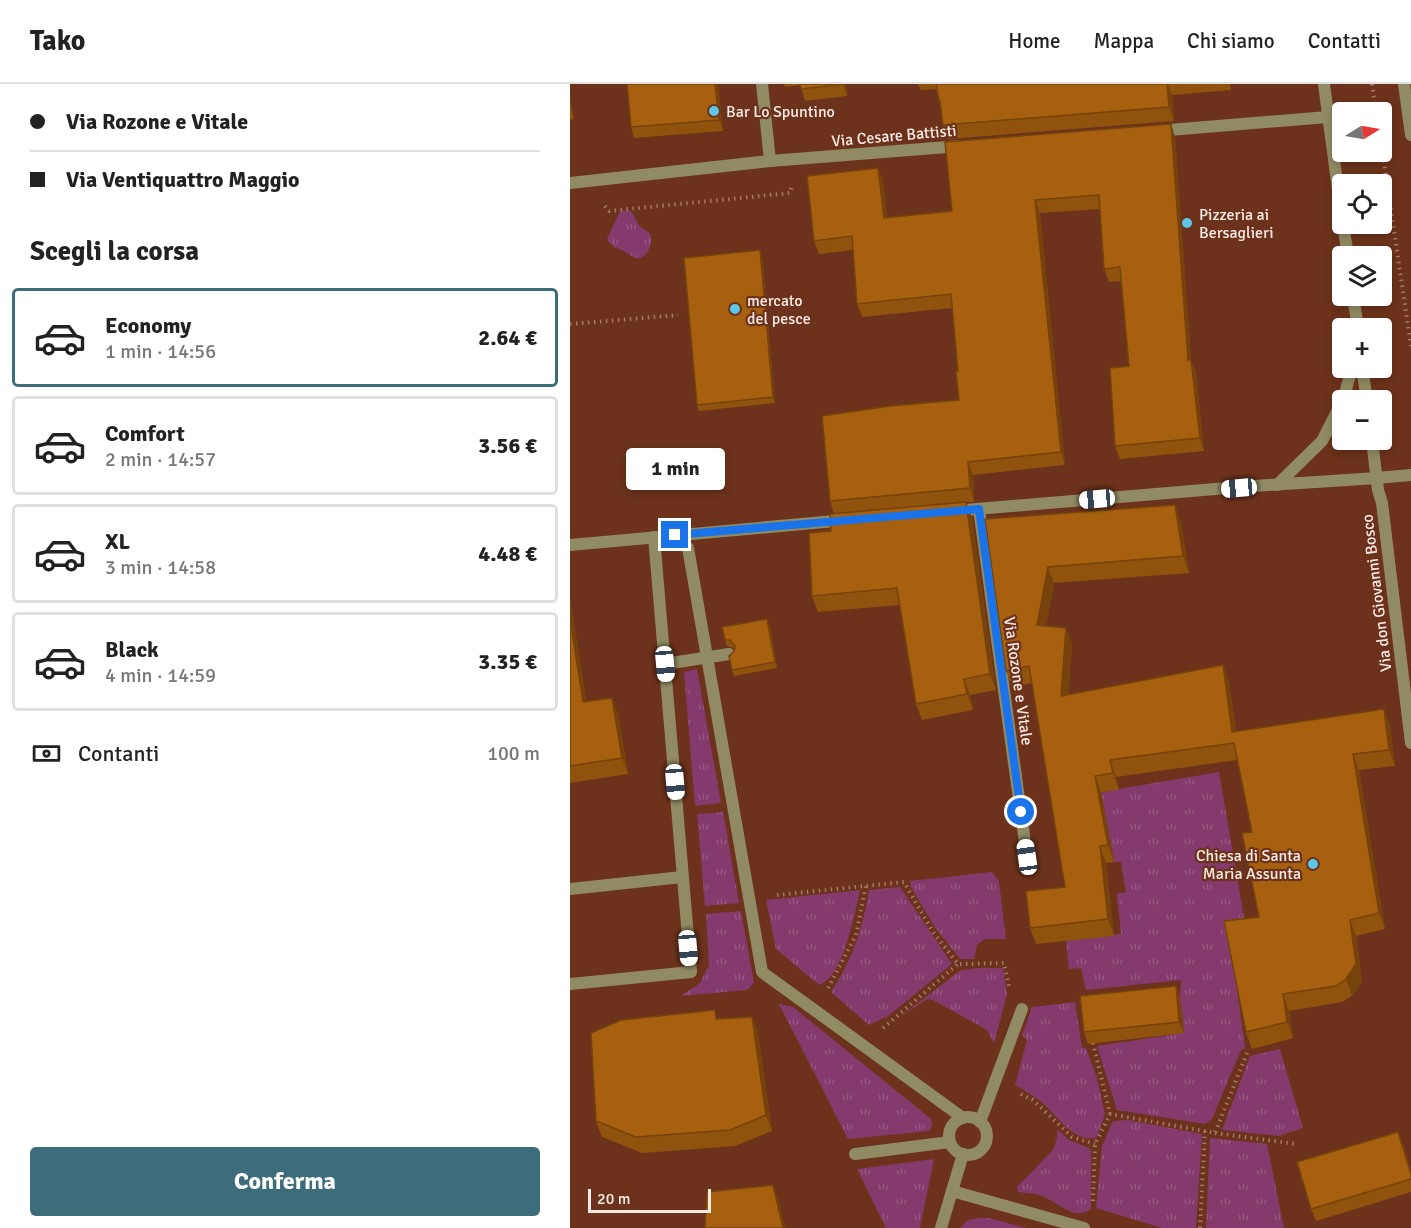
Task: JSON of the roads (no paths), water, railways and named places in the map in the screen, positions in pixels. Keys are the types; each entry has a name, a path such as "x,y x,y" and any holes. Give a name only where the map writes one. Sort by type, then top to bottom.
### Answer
{"street":[{"path":"762,84 770,161"},
{"path":"1324,84 1336,174"},
{"path":"1404,84 1411,135"},
{"path":"1150,131 1328,117"},
{"name":"Via Cesare Battisti","path":"570,183 770,161 974,145"},
{"path":"1277,485 1322,441 1342,400 1349,378"},
{"name":"Via don Giovanni Bosco","path":"1373,450 1382,503 1411,743"},
{"path":"945,512 1411,475"},
{"name":"Via Rozone e Vitale","path":"979,509 1027,857"},
{"path":"570,545 854,520"},
{"path":"570,984 691,972 654,537"},
{"path":"688,548 762,972 963,1118"},
{"path":"665,664 729,654"},
{"path":"570,889 682,877"},
{"path":"980,1122 1022,1009"},
{"path":"969,1117 980,1122 986,1132 984,1144 976,1153 963,1154 953,1148 950,1142 950,1129 957,1120 969,1117"},
{"path":"855,1154 950,1142"},
{"path":"941,1228 963,1154"},
{"path":"952,1191 1084,1228"}],"place":[{"name":"Bar Lo Spuntino","path":"714,111"},
{"name":"Pizzeria ai Bersaglieri","path":"1187,223"},
{"name":"mercato del pesce","path":"735,309"},
{"name":"Chiesa di Santa Maria Assunta","path":"1313,864"}]}
